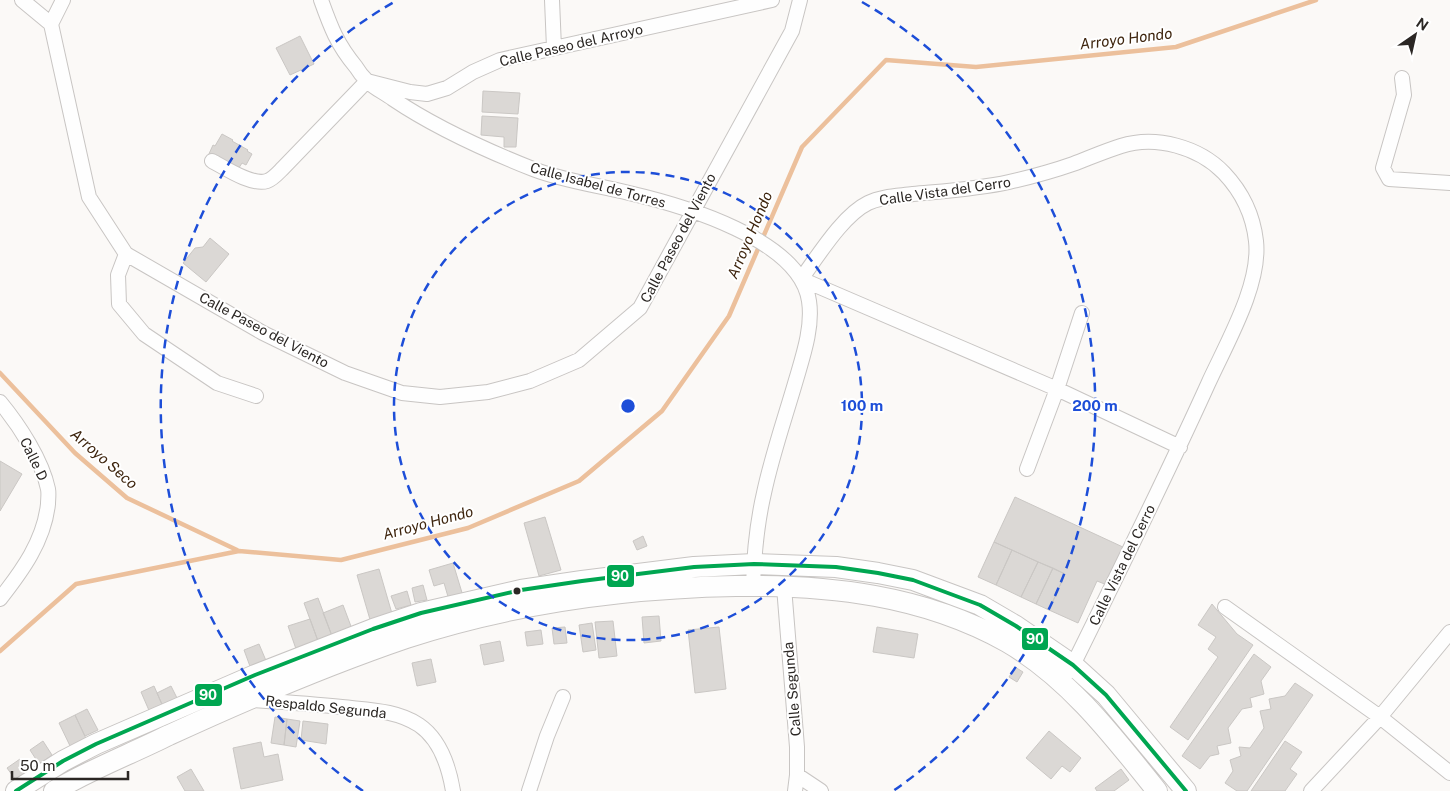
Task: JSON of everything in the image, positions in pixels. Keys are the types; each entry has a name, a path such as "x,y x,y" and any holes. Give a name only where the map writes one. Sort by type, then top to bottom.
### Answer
{"main road":[{"path":"16,791 63,761 96,744 255,675 372,629 421,613 466,601 530,588 694,567 754,564 836,567 913,580 980,605 1016,626 1073,665 1106,695 1186,791"},
{"path":"54,791 109,762 245,699 302,676 408,638 466,621 593,597 694,587 753,586 835,589 873,595 947,614 1009,644 1061,681 1086,705 1157,791"}],"street":[{"path":"22,0 51,24 63,0"},
{"name":"Calle Isabel de Torres","path":"320,0 335,39 367,81 411,110 461,137 535,170 573,181 630,193 692,211 730,227 770,247 787,261 801,279"},
{"path":"552,0 554,48"},
{"name":"Calle Paseo del Arroyo","path":"367,81 410,92 427,94 447,88 473,72 500,60 772,0"},
{"name":"Calle Paseo del Viento","path":"51,24 89,197 126,254 263,334 345,373 402,393 440,396 488,392 530,381 579,360 640,308 792,31 800,0"},
{"path":"1402,78 1404,95 1383,168 1389,179 1450,183"},
{"path":"212,162 249,180 259,182 268,180 283,168 367,81"},
{"name":"Calle Vista del Cerro","path":"801,279 853,213 869,202 889,197 1008,182 1064,167 1122,145 1143,142 1181,146 1219,167 1234,182 1246,203 1253,221 1256,242 1256,261 1244,304 1180,448 1073,665 1061,681"},
{"path":"126,254 118,275 119,304 144,334 217,383 256,396"},
{"path":"801,279 1056,389 1180,448"},
{"path":"753,586 758,524 764,493 804,350 809,318 809,302 801,279"},
{"path":"1026,469 1082,313"},
{"name":"Calle D","path":"0,402 12,417 40,464 49,491 47,512 40,538 21,572 0,599"},
{"name":"Calle Segunda","path":"784,587 797,747 795,791"},
{"path":"1225,607 1380,717 1450,773"},
{"path":"1311,791 1380,717 1450,632"},
{"path":"530,791 546,736 563,697"},
{"name":"Respaldo Segunda","path":"245,699 374,711 394,714 408,719 420,725 436,743 450,773 453,791"},
{"path":"797,775 821,791"}],"building":[{"path":"300,36 314,64 290,75 276,48"},
{"path":"483,91 520,93 518,114 482,112"},
{"path":"482,116 518,118 516,147 504,147 504,137 481,135"},
{"path":"222,134 252,154 246,165 242,163 237,171 208,156 213,145 215,146"},
{"path":"210,238 229,254 206,282 183,263 195,248 203,247"},
{"path":"0,461 22,474 0,511"},
{"path":"1015,497 1125,548 1107,585 1097,581 1078,623 1049,610 1065,574 994,542"},
{"path":"545,517 561,570 539,576 524,523"},
{"path":"643,536 647,546 637,550 633,541"},
{"path":"994,542 1012,550 996,585 978,577"},
{"path":"1012,550 1038,562 1021,597 996,585"},
{"path":"1038,562 1053,568 1036,604 1021,597"},
{"path":"453,563 463,596 449,600 444,583 434,586 429,570"},
{"path":"1053,568 1065,574 1049,610 1036,604"},
{"path":"379,569 393,617 371,623 357,575"},
{"path":"423,585 427,600 415,602 412,588"},
{"path":"407,591 411,605 396,609 391,596"},
{"path":"318,598 332,636 318,641 304,603"},
{"path":"1212,604 1237,634 1253,645 1188,740 1170,727 1218,657 1208,649 1216,637 1198,625"},
{"path":"343,605 352,629 332,636 323,613"},
{"path":"659,616 661,641 644,643 642,617"},
{"path":"310,619 318,641 296,649 288,626"},
{"path":"613,621 617,656 599,658 595,622"},
{"path":"592,623 596,650 583,652 579,625"},
{"path":"565,627 567,643 554,644 552,628"},
{"path":"719,627 726,689 695,693 688,630"},
{"path":"877,627 918,634 914,658 873,652"},
{"path":"541,630 543,644 527,646 525,632"},
{"path":"500,641 504,661 484,665 480,645"},
{"path":"259,644 267,663 251,669 244,650"},
{"path":"1254,654 1271,667 1261,681 1264,694 1250,698 1252,707 1242,709 1228,728 1231,743 1217,746 1219,754 1210,756 1200,769 1182,756"},
{"path":"431,659 436,682 417,686 412,663"},
{"path":"1015,667 1023,672 1017,682 1009,677"},
{"path":"1295,683 1313,695 1247,791 1237,791 1225,783 1233,771 1230,760 1241,756 1239,747 1250,748 1264,728 1260,711 1271,709 1269,699 1285,696"},
{"path":"154,686 164,709 151,715 141,692"},
{"path":"171,686 179,702 164,709 157,693"},
{"path":"87,709 98,730 85,736 75,715"},
{"path":"75,715 88,743 72,750 59,723"},
{"path":"275,717 287,719 284,745 271,743"},
{"path":"287,719 300,721 296,747 284,745"},
{"path":"303,721 328,724 326,744 301,740"},
{"path":"1049,731 1081,758 1070,772 1062,766 1051,779 1026,758"},
{"path":"43,741 52,755 39,764 30,750"},
{"path":"1285,741 1302,752 1290,769 1297,774 1285,791 1251,791"},
{"path":"261,742 264,757 278,754 283,780 241,789 233,748"},
{"path":"20,759 28,771 15,779 7,768"},
{"path":"191,769 204,791 185,791 177,777"},
{"path":"1121,769 1129,780 1114,791 1097,791 1095,788"}],"waterway":[{"name":"Arroyo Hondo","path":"0,651 76,584 239,551 341,560 468,528 579,481 662,411 729,316 802,147 886,60 976,67 1176,47 1316,0"},
{"name":"Arroyo Seco","path":"0,373 75,453 127,498 237,550"}],"transit line":[{"name":"90","path":"16,791 63,761 96,744 255,675 373,629 421,613 521,590 582,581 694,567 754,564 836,567 878,573 913,580 980,605 1016,626 1073,665 1106,695 1186,791"}]}
